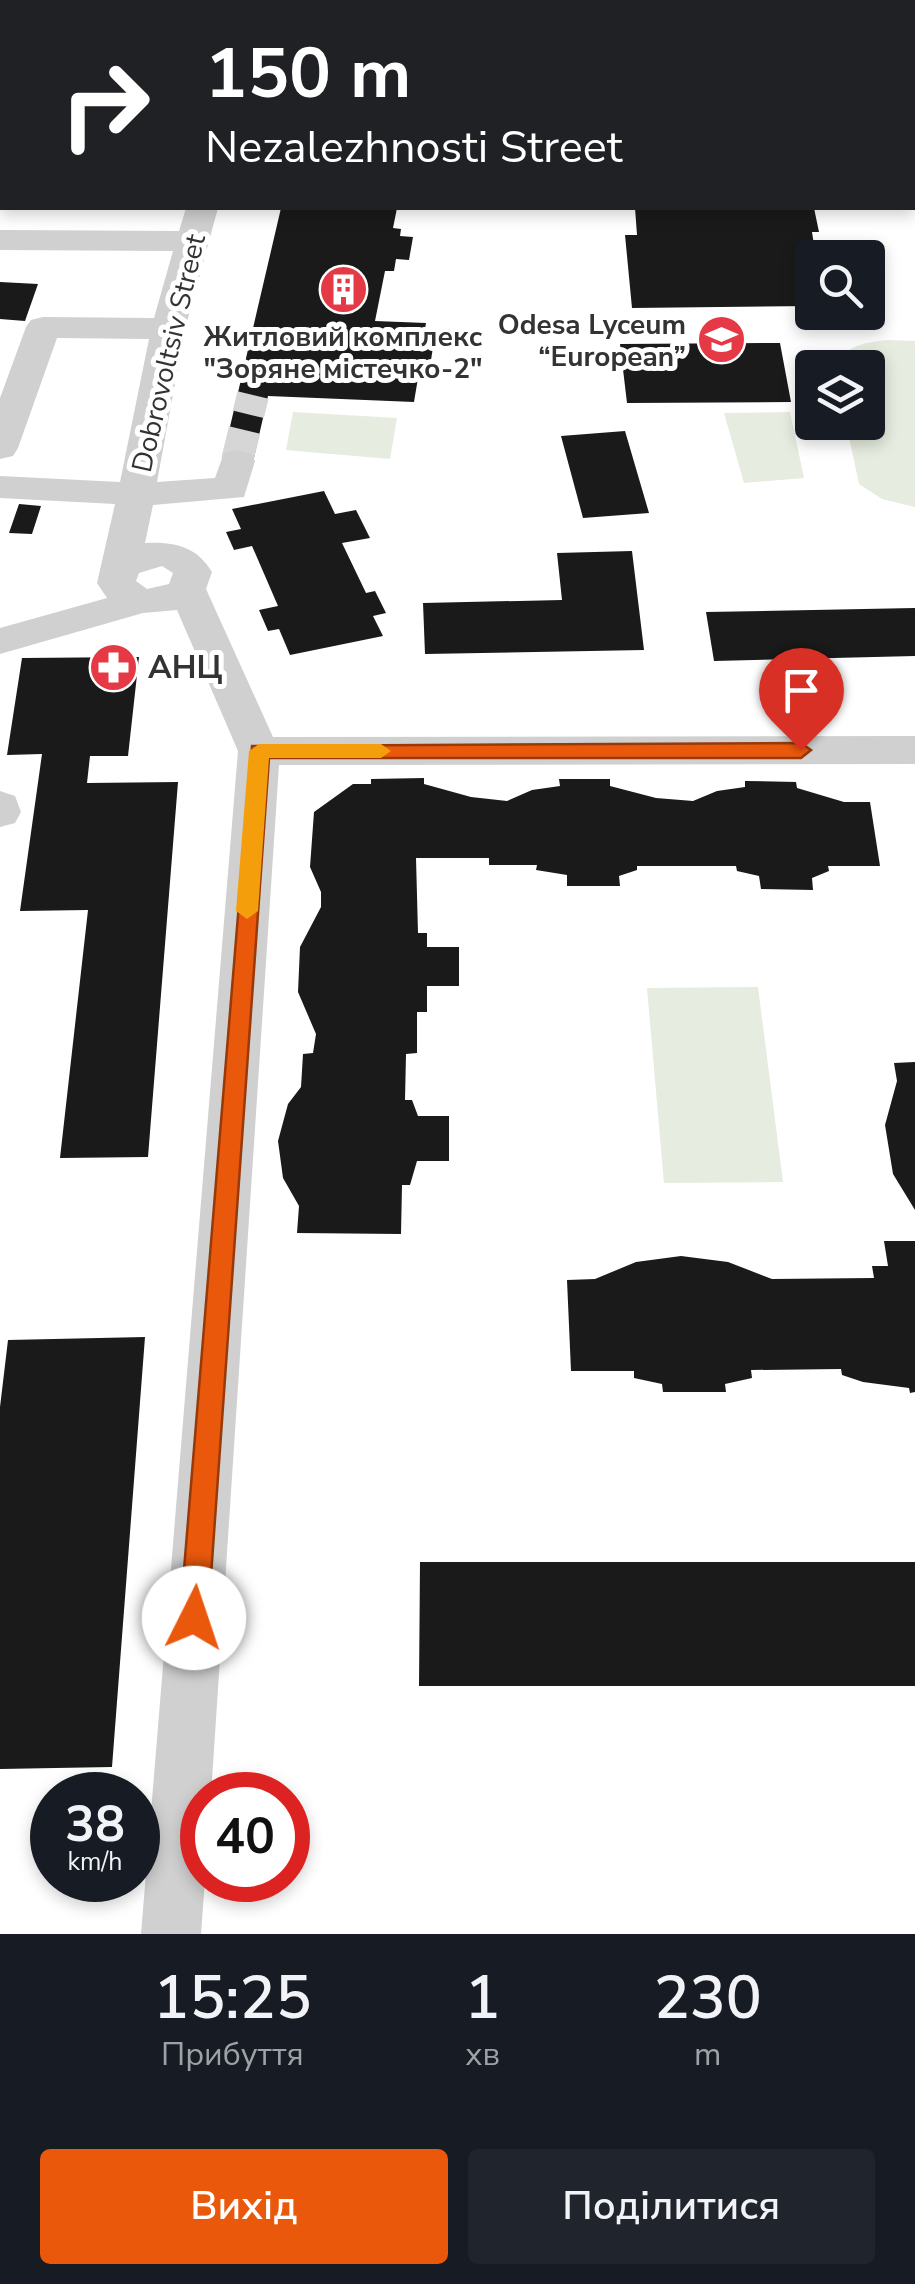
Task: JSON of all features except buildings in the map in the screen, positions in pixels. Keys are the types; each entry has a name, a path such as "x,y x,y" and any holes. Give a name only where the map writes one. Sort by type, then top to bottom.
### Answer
{"street":[{"name":"Dobrovoltsiv Street","path":"156,589 137,496 168,329 201,210"},
{"path":"0,240 191,242"},
{"path":"0,448 43,327 168,329"},
{"path":"0,487 137,496 232,490 238,462"},
{"path":"0,641 90,615 156,589 259,751 171,1934"},
{"path":"259,751 915,750"}],"shaded area":[{"path":"915,341 915,507 882,499 859,484 850,440 885,440 885,350 851,350 872,342"},
{"path":"293,412 397,418 390,459 286,450"},
{"path":"790,412 804,478 744,483 724,413"},
{"path":"758,987 783,1182 664,1183 647,988"}],"tunnel":[{"path":"237,461 253,395"}],"slow traffic":[{"path":"247,911 259,751 381,751"}],"place":[{"name":"Житловий комплекс \"Зоряне містечко-2\"","path":"343,289"},
{"name":"Odesa Lyceum “European”","path":"721,340"},
{"name":"АНЦ","path":"113,667"}],"route":[{"path":"194,1618 259,751 801,750"}]}
